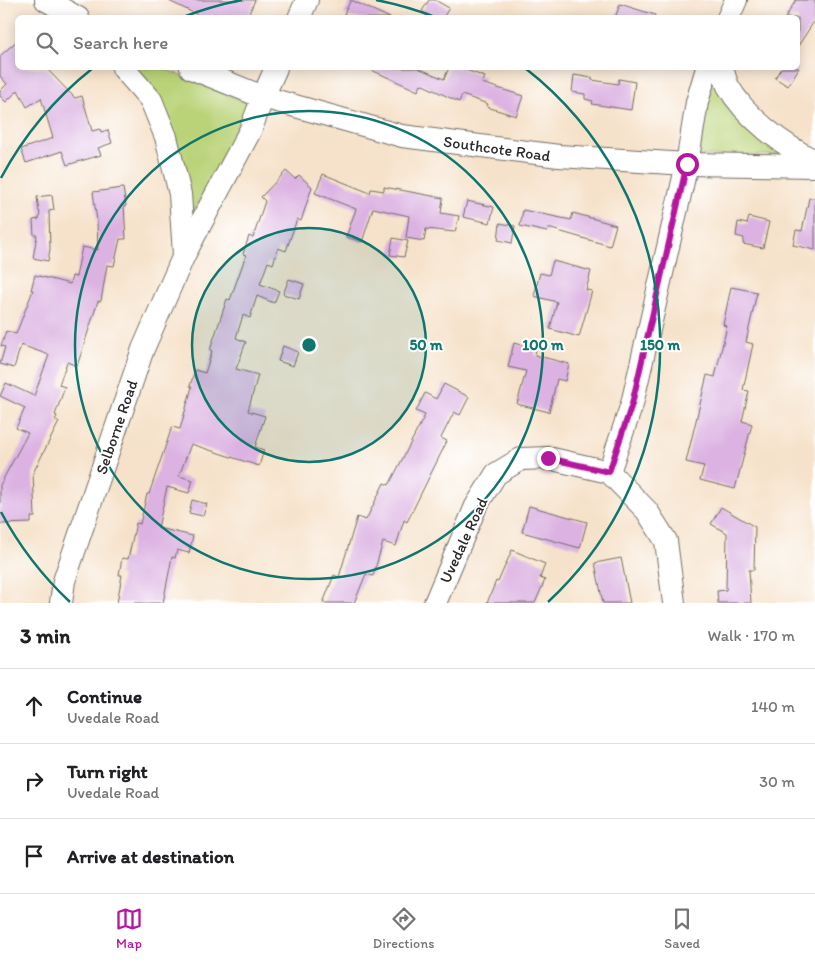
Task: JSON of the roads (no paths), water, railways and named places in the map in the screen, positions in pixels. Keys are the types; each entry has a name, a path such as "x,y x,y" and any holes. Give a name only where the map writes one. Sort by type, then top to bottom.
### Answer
{"street":[{"path":"46,0 72,15"},
{"path":"300,15 307,0"},
{"path":"729,15 736,0"},
{"name":"Selborne Road","path":"125,70 150,100 166,138 180,194 184,255"},
{"name":"Southcote Road","path":"195,70 263,97 402,136 559,156 687,164 815,166"},
{"name":"Selborne Road","path":"60,603 64,581 143,348 184,255 250,131 275,70"},
{"path":"674,603 666,541 647,511 609,472 632,404 687,164 697,102 706,70"},
{"path":"723,70 728,86 757,121 789,147 815,161"},
{"name":"Uvedale Road","path":"435,603 476,506 496,474 522,459 548,458 609,472"}]}
